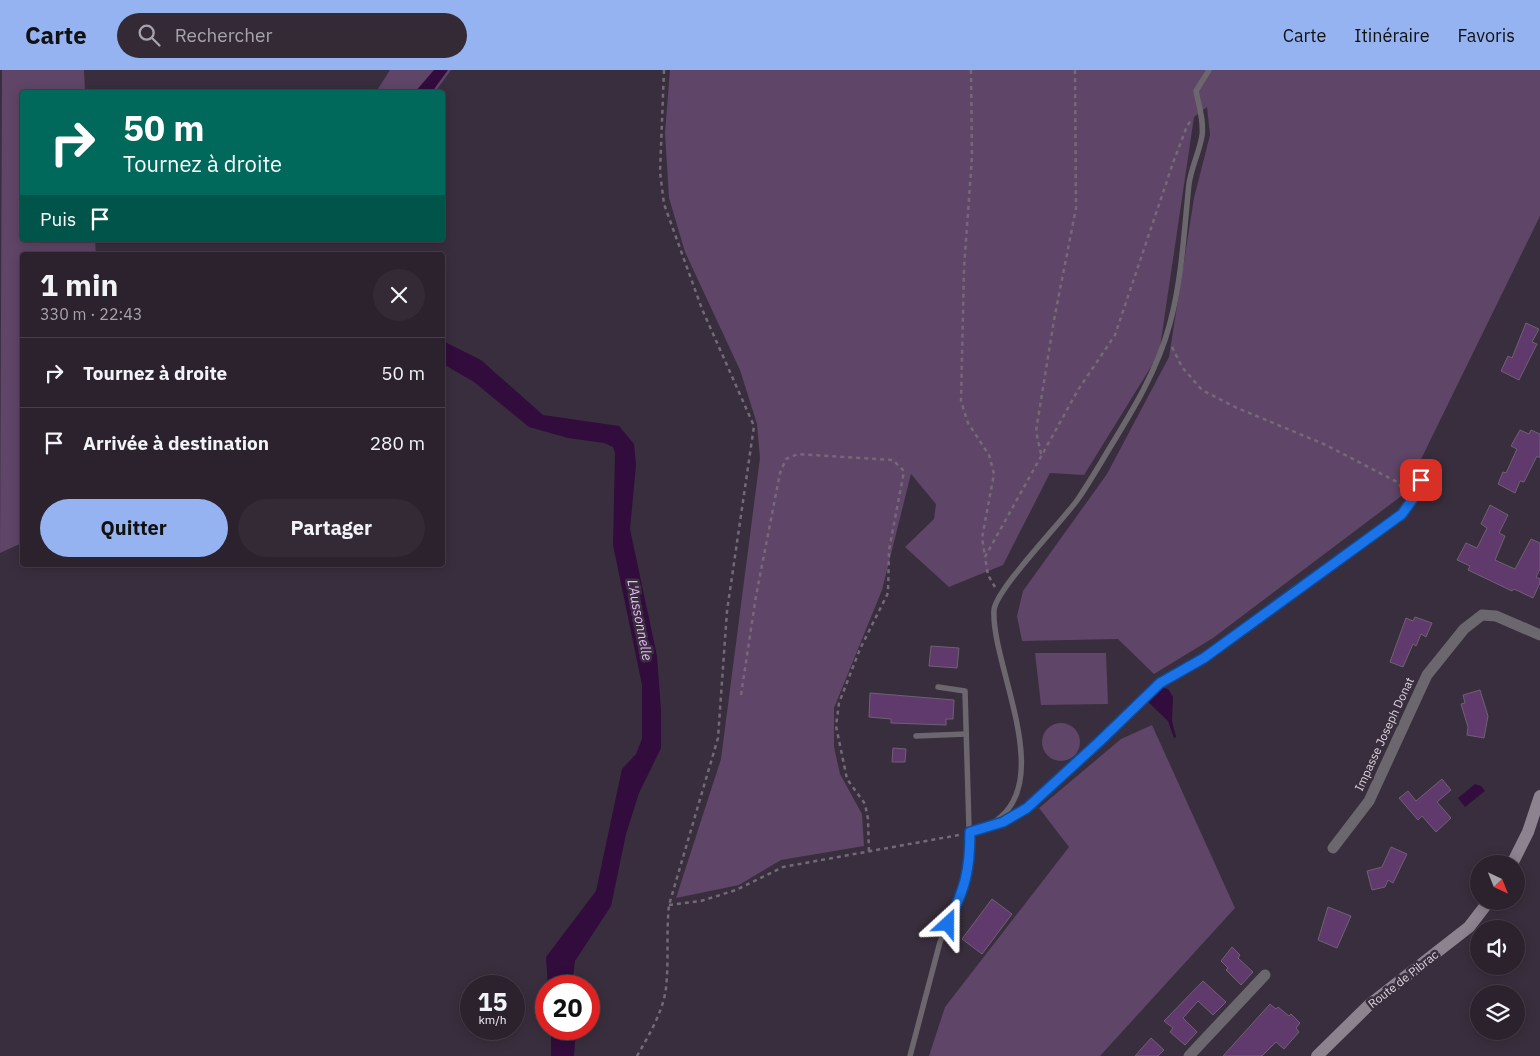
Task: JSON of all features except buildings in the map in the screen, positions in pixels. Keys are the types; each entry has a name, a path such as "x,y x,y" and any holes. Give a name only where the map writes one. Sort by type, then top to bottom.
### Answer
{"main road":[{"path":"1516,855 1528,832 1540,796"},
{"name":"Route de Pibrac","path":"1317,1056 1369,1005 1469,927 1482,910"}],"street":[{"name":"Impasse Joseph Donat","path":"1333,848 1369,801 1427,675 1464,629 1482,614 1496,616 1540,635"},
{"path":"1189,1056 1265,975"}],"lane":[{"path":"970,832 997,820 1009,807 1016,793 1020,776 1020,739 995,624 994,607 1000,594 1079,498 1135,406 1157,362 1178,286 1190,178 1202,137 1203,124 1196,91 1208,70"},
{"path":"970,832 1003,822 1027,808 1160,683 1204,658 1402,514 1412,500 1421,480"},
{"path":"910,1056 940,942 964,888 970,863 965,691 938,688"},
{"path":"916,736 966,734"}],"path":[{"path":"637,1056 652,1027 666,990 666,933 669,905 718,738 727,611 754,426 702,309 664,204 660,172 664,70"},
{"path":"971,70 972,157 964,268 961,400 968,423 989,455 994,474 982,538 988,575 1000,594"},
{"path":"1042,456 1036,430 1054,320 1076,208 1075,70"},
{"path":"985,557 1078,390 1115,335 1187,126 1200,109"},
{"path":"1166,334 1182,367 1202,390 1235,407 1326,445 1399,483 1406,499 1402,514"},
{"path":"741,695 759,577 780,473 786,460 798,454 893,460 904,471 889,550 888,593 853,667 839,703 836,726 847,780 865,804 868,819 869,853"},
{"path":"669,905 701,901 736,890 783,867 869,853 970,832"}],"shaded area":[{"path":"2,70 84,70 85,90 20,90 20,242 95,242 96,252 20,252 20,544 0,553"},
{"path":"390,70 451,70 436,90 377,90"},
{"path":"670,70 1540,70 1540,216 1404,494 1213,638 1154,674 1118,639 1022,641 1017,616 1023,591 1107,474 1169,357 1194,198 1210,135 1207,107 1194,117 1159,354 1084,475 1050,473 1003,565 949,587 905,547 934,519 936,504 911,474 882,590 834,708 834,747 840,774 862,814 864,846 781,860 739,885 676,898 721,759 760,458 757,424 740,370 685,252 669,198 665,133"},
{"path":"1035,653 1106,653 1108,704 1041,705"},
{"path":"1061,723 1074,729 1080,742 1074,755 1061,761 1048,755 1042,742 1048,729"},
{"path":"1152,725 1235,908 1100,1056 929,1056 945,1007 1069,847 1039,808 1121,739"}],"water":[{"path":"434,70 448,70 433,90 417,90"},
{"name":"L'Aussonnelle","path":"445,342 481,360 543,415 619,426 634,444 636,465 630,529 657,656 661,710 661,748 639,793 626,834 611,906 575,961 573,975 547,975 546,957 596,891 622,769 636,754 642,739 642,685 613,545 615,453 613,447 604,443 568,438 529,427 474,382 445,365"},
{"path":"1159,687 1168,689 1173,697 1172,721 1176,737 1174,738 1168,721 1149,703 1149,697"},
{"path":"1475,784 1481,786 1485,791 1465,807 1458,798"},
{"path":"551,1040 575,1040 574,1056 551,1056"}],"route":[{"path":"948,924 964,888 970,863 970,832 1003,822 1027,808 1160,683 1204,658 1402,514 1412,500 1421,480"}]}
